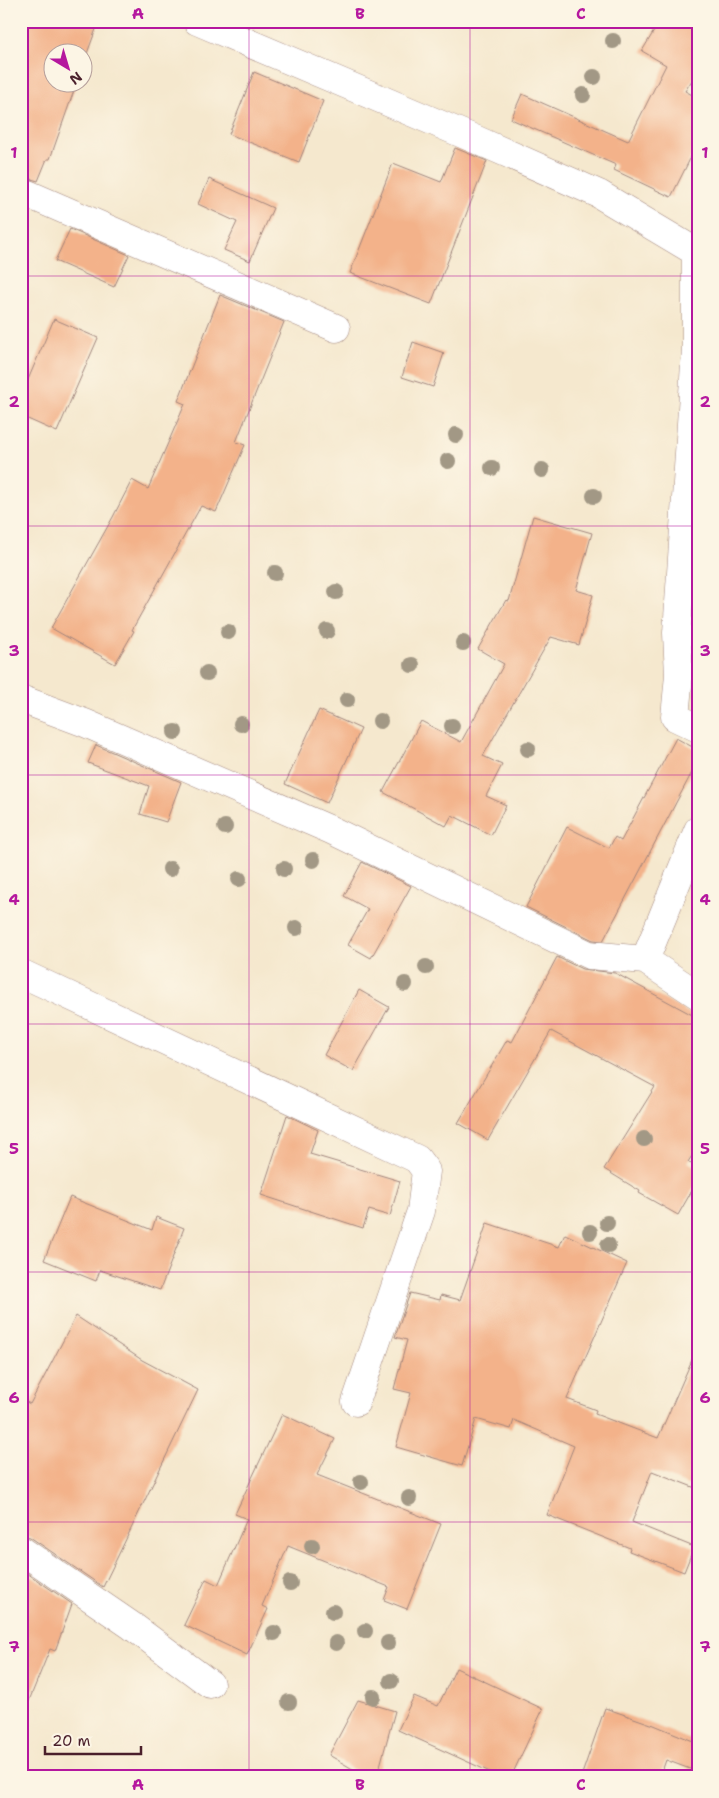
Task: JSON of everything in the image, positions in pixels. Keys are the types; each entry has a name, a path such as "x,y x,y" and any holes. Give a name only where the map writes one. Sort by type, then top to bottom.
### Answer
{"street":[{"path":"197,21 599,194 696,252 696,349 677,634 679,675 676,717 698,728"},
{"path":"21,191 336,328"},
{"path":"21,699 85,723 330,830 589,955 645,960 698,995"},
{"path":"645,960 698,830"},
{"path":"21,973 417,1159 426,1171 421,1212 356,1402"},
{"path":"21,1550 132,1626 210,1684"}],"building":[{"path":"21,21 99,21 91,42 42,42 42,92 73,92 50,159 47,159 38,181 21,176"},
{"path":"660,21 698,21 698,71 685,91 698,98 698,143 671,197 614,170 616,165 511,119 522,94 628,141 666,65 642,51"},
{"path":"254,72 323,101 299,162 229,134"},
{"path":"455,148 487,161 431,304 350,273 393,163 441,182"},
{"path":"209,179 273,208 250,261 224,250 237,222 198,204"},
{"path":"70,229 129,255 114,287 55,261"},
{"path":"220,295 284,322 236,442 245,445 216,512 201,506 115,664 51,628 132,480 148,489 185,404 178,401"},
{"path":"54,319 98,338 57,432 21,416 21,396"},
{"path":"413,342 444,353 433,387 402,377"},
{"path":"533,516 592,533 576,590 593,595 579,645 551,637 483,756 502,765 486,796 506,805 491,835 452,815 446,826 383,792 421,721 461,742 504,664 478,649 506,600 509,601"},
{"path":"319,710 361,729 327,803 285,784"},
{"path":"676,738 698,750 698,761 603,941 593,940 526,907 567,827 609,848 615,837 621,841"},
{"path":"96,745 181,782 166,822 140,814 149,786 88,763"},
{"path":"362,862 411,886 371,958 348,945 368,909 344,896"},
{"path":"557,957 582,969 615,973 698,1018 698,1146 688,1162 698,1168 698,1180 678,1215 639,1193 640,1191 604,1169 655,1087 551,1031 488,1140 458,1123 507,1040 512,1042"},
{"path":"359,990 389,1007 353,1071 324,1055"},
{"path":"287,1115 318,1130 310,1154 400,1181 390,1216 369,1210 363,1228 261,1195"},
{"path":"70,1197 152,1230 156,1217 184,1228 160,1290 100,1270 96,1281 44,1260"},
{"path":"487,1223 559,1247 565,1234 627,1263 567,1399 596,1410 595,1414 658,1438 698,1346 698,1489 652,1471 632,1522 694,1547 684,1572 629,1551 630,1548 547,1515 574,1446 514,1420 511,1429 476,1419 462,1466 396,1447 411,1393 394,1389 407,1340 395,1337 410,1293 440,1300 441,1295 460,1300"},
{"path":"76,1316 142,1360 198,1390 103,1587 30,1537 21,1535 21,1399 30,1404"},
{"path":"282,1414 335,1439 317,1475 441,1524 407,1609 384,1600 389,1587 288,1546 262,1606 268,1609 247,1655 184,1625 206,1579 218,1585 247,1519 235,1514"},
{"path":"21,1569 72,1604 55,1651 50,1649 22,1718"},
{"path":"456,1668 543,1709 511,1777 501,1777 398,1730 414,1696 438,1706"},
{"path":"358,1700 395,1711 377,1777 366,1777 329,1755"},
{"path":"605,1708 698,1743 698,1772 666,1760 660,1777 581,1777"}]}
